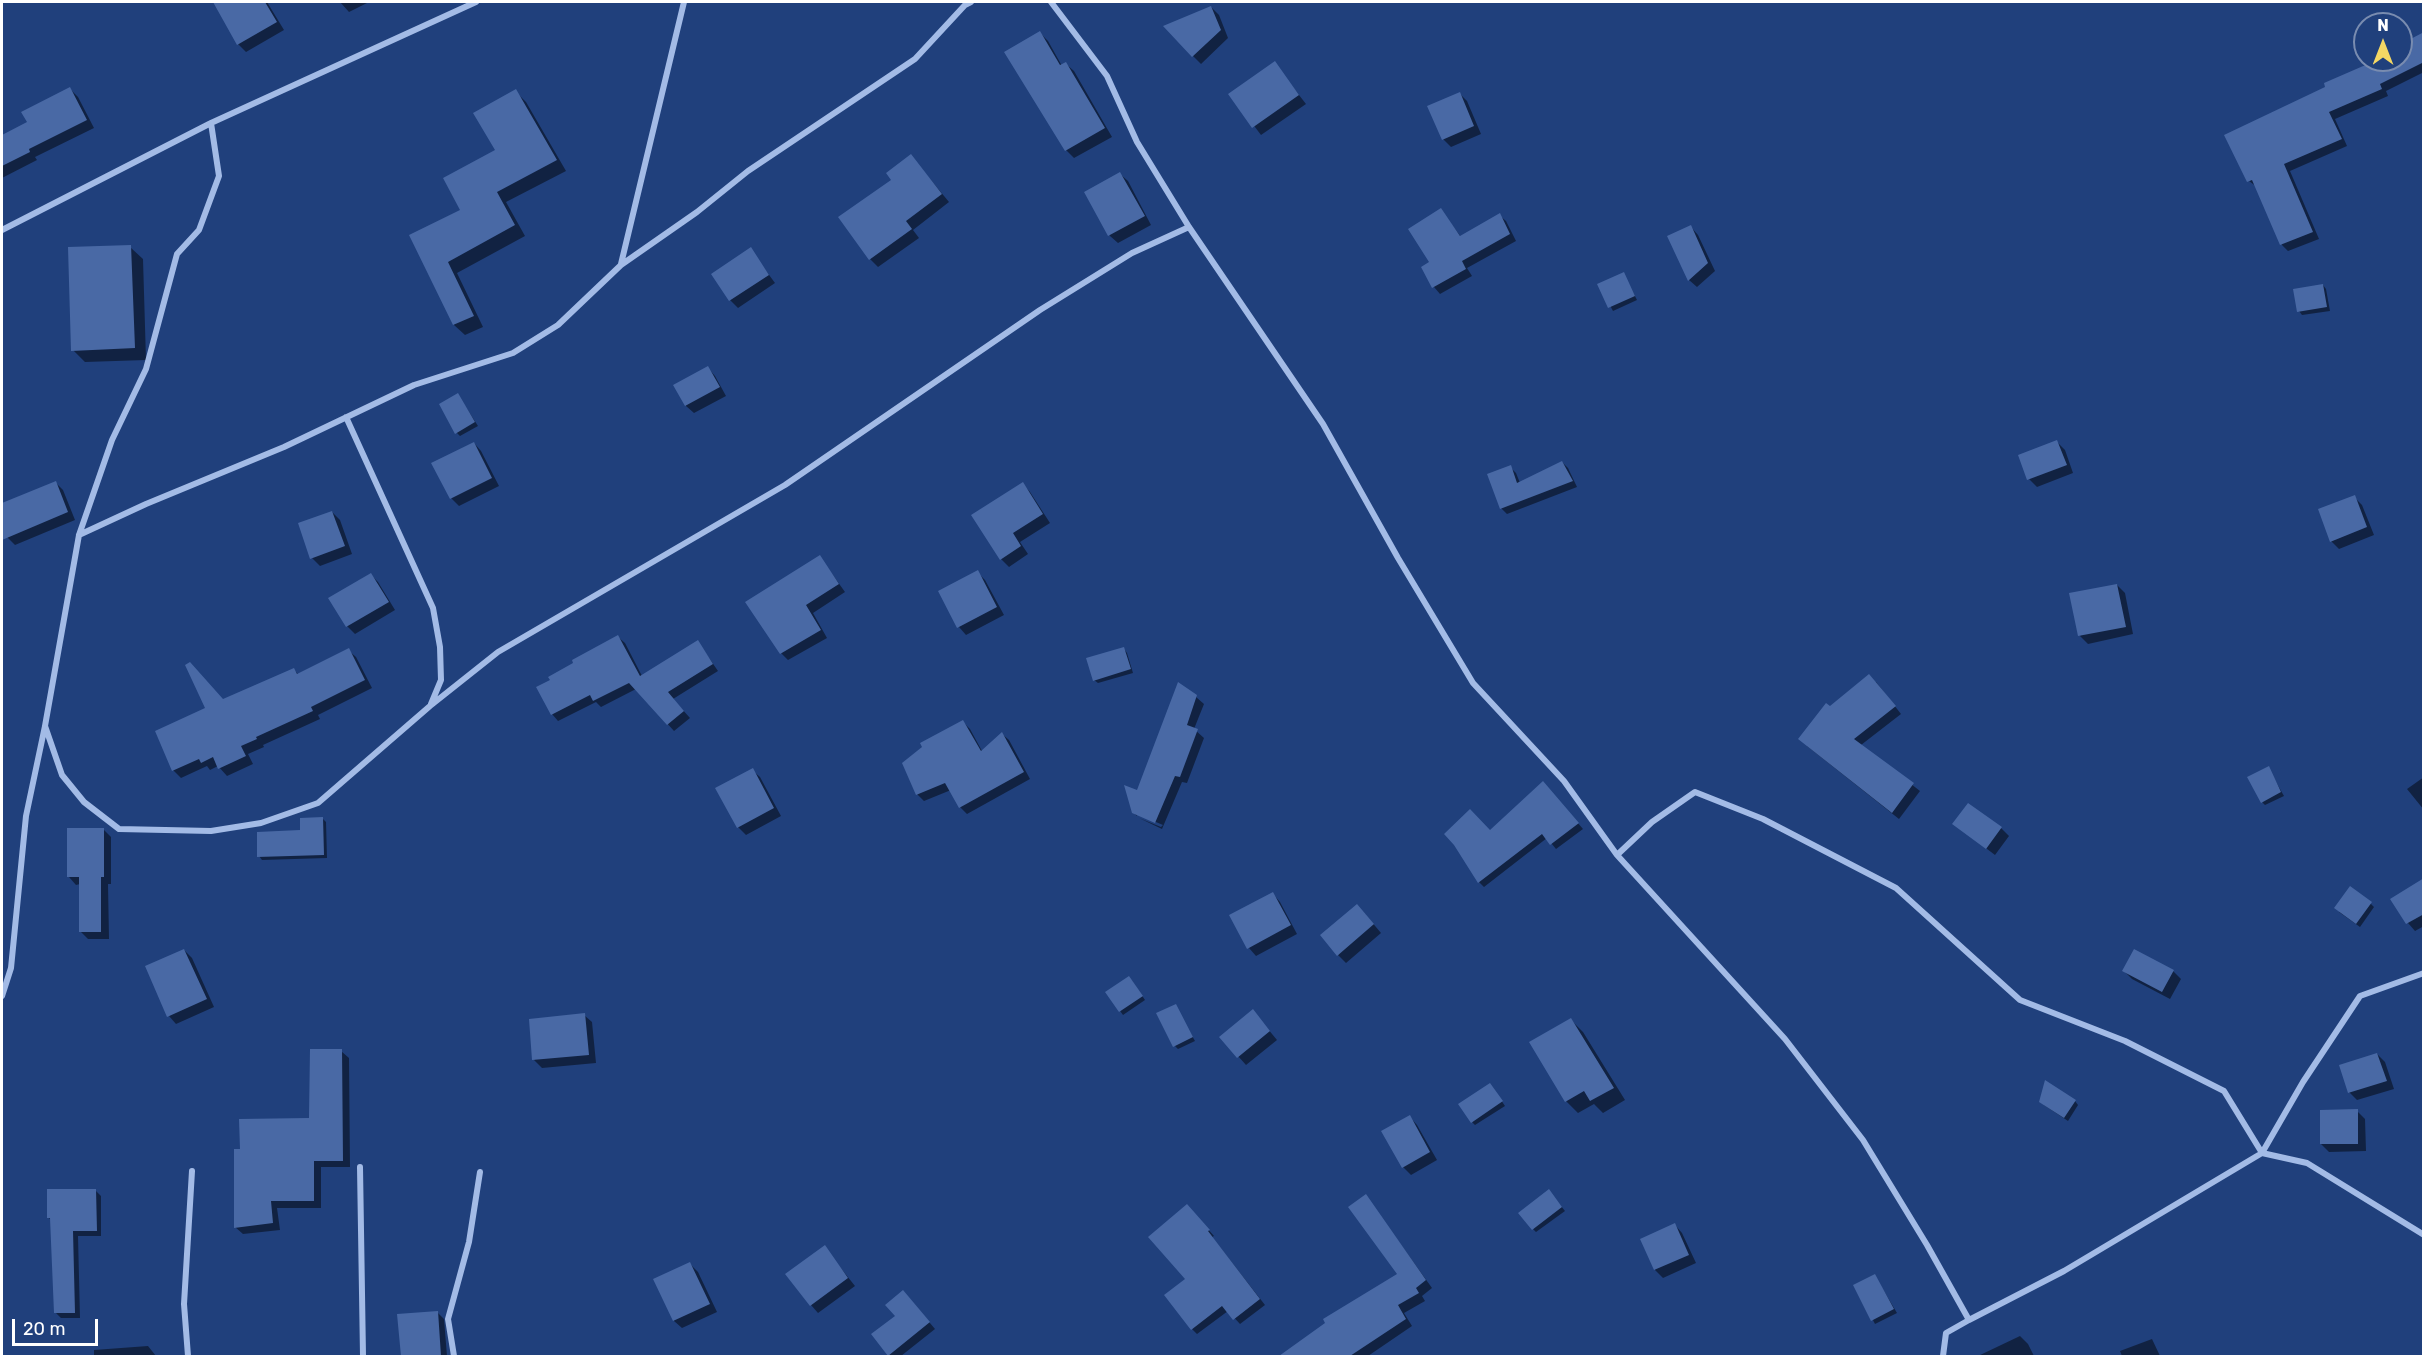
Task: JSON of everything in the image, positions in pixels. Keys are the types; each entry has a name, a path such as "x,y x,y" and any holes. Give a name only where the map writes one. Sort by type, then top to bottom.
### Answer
{"street":[{"path":"2,231 211,123 476,2"},
{"path":"621,265 684,2"},
{"path":"1051,2 1107,76 1137,142 1188,227 1323,424 1398,558 1473,682 1564,781 1617,855 1785,1039 1863,1140 1927,1245 1969,1320"},
{"path":"79,535 146,504 284,447 414,384 513,353 558,326 621,265 698,212 748,171 915,59 966,3"},
{"path":"2,996 10,968 26,816 45,726 79,535 112,440 146,369 177,254 199,230 219,176 211,123"},
{"path":"45,726 62,775 84,802 119,829 211,831 261,822 318,803 430,706 498,652 785,485 1040,310 1132,253 1188,227"},
{"path":"346,417 433,608 440,647 441,680 430,706"},
{"path":"1617,855 1652,822 1695,792 1763,819 1896,888 2020,1000 2125,1041 2224,1092 2262,1153 2307,1163 2424,1235"},
{"path":"1943,1356 1946,1333 2064,1271 2262,1153 2303,1082 2360,996 2424,973"},
{"path":"360,1167 363,1356"},
{"path":"188,1356 184,1304 192,1171"},
{"path":"454,1356 448,1319 469,1242 480,1172"}],"building":[{"path":"213,2 265,2 277,22 237,45"},
{"path":"1211,6 1221,30 1192,57 1163,26"},
{"path":"1040,31 1060,65 1066,62 1105,128 1065,151 1004,52"},
{"path":"2424,32 2424,62 2413,68 2413,38"},
{"path":"1275,61 1299,95 1252,128 1228,94"},
{"path":"2353,70 2404,72 2380,84 2382,89 2329,112 2342,139 2284,164 2313,232 2280,245 2252,180 2247,182 2224,135 2325,87 2324,83"},
{"path":"70,87 87,120 29,149 30,152 2,166 2,135 27,122 21,112"},
{"path":"516,89 557,160 497,192 515,225 448,262 474,316 453,325 409,235 460,210 443,178 495,150 473,113"},
{"path":"1460,92 1474,126 1442,140 1427,106"},
{"path":"911,154 942,194 906,221 912,229 869,260 838,217 891,180 886,173"},
{"path":"1120,172 1145,216 1108,236 1084,192"},
{"path":"1441,208 1460,236 1500,213 1510,234 1462,261 1466,269 1432,288 1421,267 1429,262 1408,229"},
{"path":"1691,225 1708,263 1688,281 1667,236"},
{"path":"131,245 135,348 71,351 68,247"},
{"path":"751,247 769,275 729,301 711,274"},
{"path":"1624,272 1635,296 1608,308 1597,284"},
{"path":"2323,284 2327,307 2297,312 2293,289"},
{"path":"708,366 720,387 685,406 673,385"},
{"path":"458,393 475,422 455,434 439,404"},
{"path":"2057,440 2067,465 2027,480 2018,455"},
{"path":"474,442 492,478 450,499 431,463"},
{"path":"1562,461 1573,481 1500,509 1487,474 1511,465 1517,483"},
{"path":"56,481 68,512 2,540 2,503"},
{"path":"1023,482 1043,514 1013,533 1021,546 1000,560 971,515"},
{"path":"2355,495 2367,527 2330,542 2318,509"},
{"path":"332,511 345,546 310,559 298,523"},
{"path":"820,555 839,584 806,605 821,630 780,654 745,602"},
{"path":"978,570 997,607 957,628 938,591"},
{"path":"371,573 389,602 346,627 328,598"},
{"path":"2117,584 2126,627 2078,636 2069,593"},
{"path":"618,635 640,676 698,640 713,664 668,692 684,711 667,725 629,683 593,701 590,695 551,715 536,687 550,680 548,677 573,663 572,660"},
{"path":"1124,647 1131,669 1093,681 1086,658"},
{"path":"349,648 365,680 311,707 313,711 241,746 246,756 218,769 213,757 201,763 199,759 172,771 155,731 205,708 185,665 190,662 223,699 294,668 297,674"},
{"path":"1869,674 1896,706 1854,739 1914,783 1892,813 1798,739 1826,703 1830,706"},
{"path":"1178,682 1197,695 1187,725 1198,729 1180,777 1175,776 1155,823 1132,813 1124,785 1137,790"},
{"path":"963,720 981,751 1002,732 1024,772 959,808 945,783 916,795 902,763 922,747 920,743"},
{"path":"2269,766 2281,792 2261,803 2247,777"},
{"path":"753,768 774,808 737,828 715,788"},
{"path":"1543,781 1579,823 1550,845 1542,834 1478,883 1454,845 1444,834 1470,809 1490,830"},
{"path":"1968,803 2002,827 1986,849 1952,824"},
{"path":"323,817 324,855 257,857 257,832 300,830 300,818"},
{"path":"67,828 104,828 101,932 79,932 79,877 67,877"},
{"path":"2424,878 2424,914 2406,924 2390,899"},
{"path":"2350,886 2372,902 2356,924 2334,908"},
{"path":"1273,892 1291,925 1247,949 1229,915"},
{"path":"1357,904 1374,924 1337,956 1320,935"},
{"path":"184,949 207,999 167,1017 145,966"},
{"path":"2134,949 2174,970 2162,992 2122,971"},
{"path":"1129,976 1143,996 1119,1012 1105,992"},
{"path":"1176,1004 1193,1037 1173,1047 1156,1013"},
{"path":"1253,1009 1270,1031 1237,1058 1219,1037"},
{"path":"585,1013 589,1055 532,1060 529,1019"},
{"path":"1571,1018 1614,1088 1590,1101 1584,1091 1565,1102 1529,1042"},
{"path":"310,1049 342,1049 343,1161 314,1161 314,1201 271,1201 273,1223 234,1228 234,1149 240,1149 239,1119 309,1118"},
{"path":"2377,1053 2387,1081 2348,1093 2339,1065"},
{"path":"2045,1080 2076,1100 2064,1118 2039,1102"},
{"path":"1490,1083 1503,1101 1471,1123 1458,1104"},
{"path":"2358,1109 2358,1144 2320,1144 2320,1110"},
{"path":"1410,1115 1430,1152 1402,1168 1381,1131"},
{"path":"47,1189 96,1189 97,1231 73,1231 75,1313 54,1313"},
{"path":"1549,1189 1562,1207 1532,1230 1518,1213"},
{"path":"1366,1194 1426,1280 1416,1288 1419,1293 1398,1305 1406,1319 1350,1356 1279,1356 1325,1323 1323,1319 1397,1274 1348,1207"},
{"path":"1187,1204 1210,1230 1208,1231 1260,1299 1233,1320 1222,1306 1191,1330 1164,1295 1185,1279 1148,1237"},
{"path":"1675,1223 1689,1255 1654,1270 1640,1239"},
{"path":"825,1245 848,1278 810,1306 785,1274"},
{"path":"690,1262 710,1304 673,1321 653,1279"},
{"path":"1875,1274 1894,1309 1871,1321 1853,1285"},
{"path":"903,1290 930,1322 888,1356 871,1334 895,1316 885,1305"},
{"path":"438,1311 441,1356 401,1356 397,1314"}]}
